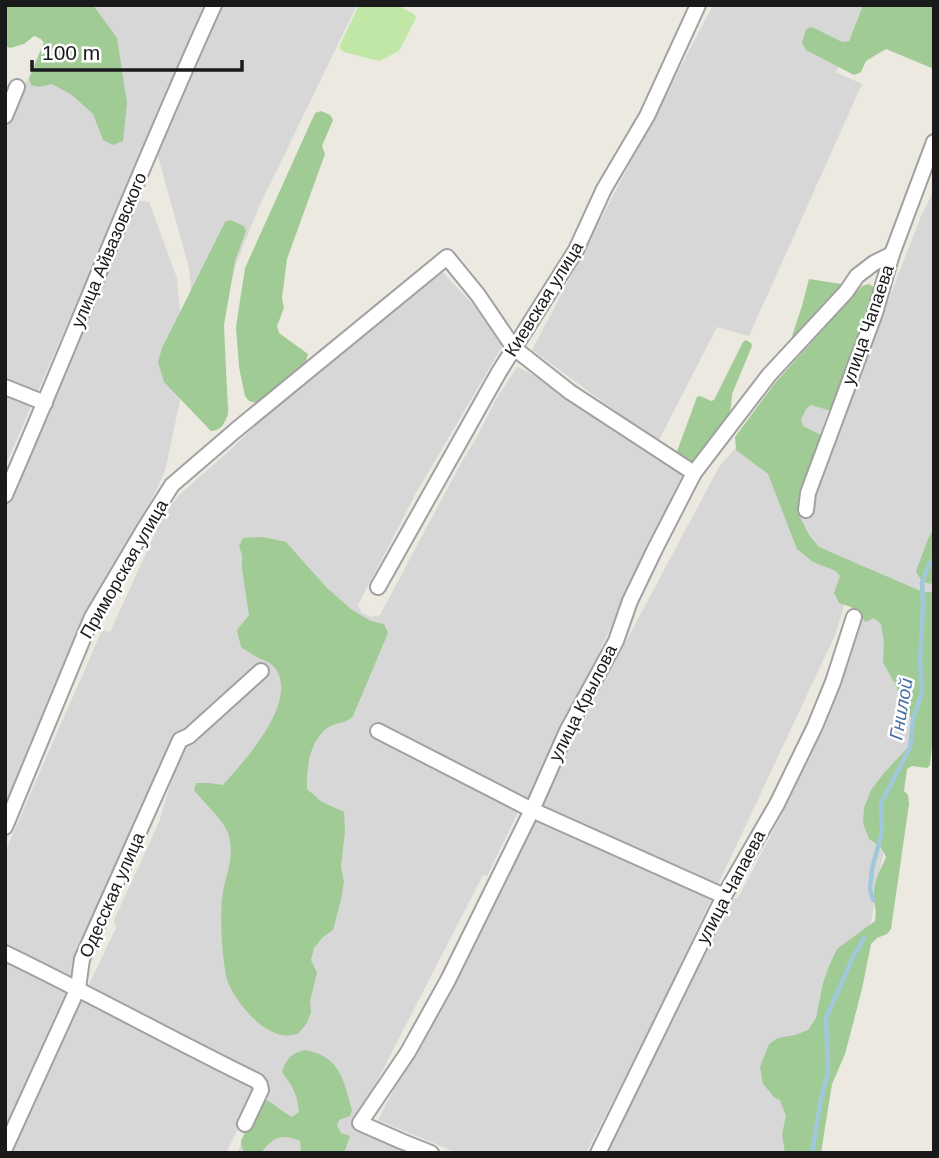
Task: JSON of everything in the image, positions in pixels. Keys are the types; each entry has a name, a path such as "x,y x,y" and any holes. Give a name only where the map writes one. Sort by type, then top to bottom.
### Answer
{"street":[{"name":"улица Айвазовского","path":"5,495 46,403 133,189 214,5"},
{"name":"Киевская улица","path":"378,587 499,372 576,250 608,182 647,116 698,5"},
{"path":"5,116 17,87"},
{"name":"улица Чапаева","path":"806,510 808,493 875,313 892,254 934,142"},
{"name":"улица Крылова","path":"431,1153 360,1123 408,1052 448,979 532,810 567,730 615,641 655,549 694,473 769,375 846,292 853,281 874,263 892,254"},
{"name":"Приморская улица","path":"5,827 92,617 172,485 447,257 478,295 514,348"},
{"path":"514,348 570,392 694,473"},
{"path":"5,387 46,403"},
{"name":"улица Чапаева","path":"598,1153 724,896 777,804 815,726 833,682 854,617"},
{"name":"Одесская улица","path":"5,1148 78,988 82,959 180,740 189,736 261,671"},
{"path":"377,731 532,810 724,896"},
{"path":"5,953 257,1081 261,1090 245,1124"}],"shaded area":[{"path":"60,5 208,5 5,466 5,131"},
{"path":"218,5 357,5 258,209 236,264 222,323 229,411 209,430 197,360 189,268 156,149"},
{"path":"713,5 863,5 836,72 862,84 749,336 717,327 658,442 532,350"},
{"path":"934,190 934,665 911,754 897,775 869,934 796,1153 603,1153 731,901 739,896 825,726 851,649 869,568 856,563 836,633 655,1019 586,1153 457,1153 378,1120 534,814 719,467 864,298 796,510 809,514 827,458 921,216"},
{"path":"134,200 149,202 177,278 187,368 165,471 146,511 105,580 5,811 5,501"},
{"path":"437,266 506,340 416,493 358,605 362,613 371,617 380,615 495,401 517,367 604,416 684,472 533,793 522,804 487,876 483,875 359,1116 424,1153 237,1153 264,1096 256,1092 226,1153 8,1153 116,928 114,920 159,822 172,778 189,743 187,734 180,731 71,975 68,991 5,1128 5,852 102,630 110,632 164,514 179,495"}],"green space":[{"path":"5,5 93,5 117,38 127,103 123,141 113,145 103,140 93,114 72,95 52,84 39,87 31,85 29,79 44,43 34,36 24,44 10,48 5,45"},
{"path":"359,5 397,5 414,14 416,18 399,51 379,61 340,49"},
{"path":"863,5 934,5 934,69 886,49 866,61 861,72 854,75 806,50 802,43 806,29 812,27 842,42 849,41"},
{"path":"321,111 330,115 333,120 322,146 325,154 287,259 282,298 284,308 277,326 279,333 308,354 306,361 256,403 245,396 239,367 236,327 245,268 315,113"},
{"path":"230,220 244,226 246,231 235,261 224,325 228,414 222,426 211,431 164,382 158,362 162,348 225,222"},
{"path":"809,279 841,284 843,288 795,341 792,336"},
{"path":"869,284 878,290 831,411 811,405 801,420 803,426 821,435 822,440 797,511 809,535 819,547 923,592 934,592 934,725 930,765 927,768 912,766 907,769 904,791 908,795 909,804 891,929 871,944 845,1054 832,1084 821,1153 785,1153 782,1134 786,1116 780,1100 763,1084 760,1067 769,1044 778,1038 808,1030 816,1018 823,983 837,949 875,921 874,887 886,857 880,846 869,839 863,823 864,808 871,790 909,746 914,731 912,718 902,706 897,688 883,662 881,624 874,618 866,622 851,607 839,603 834,593 840,576 836,571 813,562 797,549 768,474 736,450 735,437 775,383 862,286"},
{"path":"746,340 752,346 732,394 727,421 692,465 676,454 697,397 714,400"},
{"path":"934,528 934,584 923,581 916,571"},
{"path":"263,537 286,542 327,588 352,610 371,621 384,624 388,633 353,716 325,730 314,744 311,753 307,789 322,802 344,812 341,867 344,882 333,930 314,948 311,960 317,973 307,1023 298,1034 288,1035 274,1032 258,1022 244,1008 229,985 223,955 221,918 231,845 227,830 219,818 194,790 196,783 223,785 255,747 280,700 281,685 277,671 270,663 241,647 237,630 249,615 239,546 243,538"},
{"path":"305,1050 326,1058 343,1079 352,1110 350,1116 339,1120 337,1126 341,1133 350,1136 344,1153 301,1153 300,1141 288,1137 274,1140 261,1153 244,1152 241,1141 261,1099 292,1117 299,1112 294,1090 282,1072 290,1057"}],"waterway":[{"name":"Гнилой","path":"873,900 870,889 872,869 882,832 881,803 910,748 913,719 922,692 922,582 929,564 934,560"},
{"name":"Гнилой","path":"812,1153 828,1072 826,1018 864,938"}]}
